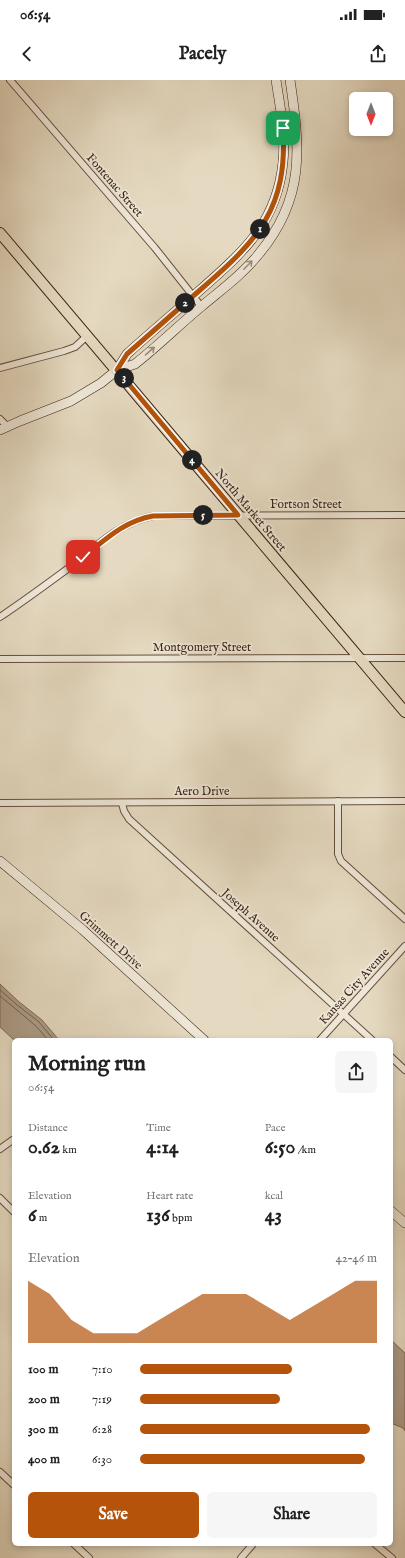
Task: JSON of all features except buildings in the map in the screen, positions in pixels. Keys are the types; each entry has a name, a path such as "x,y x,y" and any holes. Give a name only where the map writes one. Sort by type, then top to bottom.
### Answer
{"main road":[{"path":"117,370 127,354 242,253 259,232 272,207 281,179 284,150 283,128 276,80"},
{"path":"4,428 71,401 117,370 138,361 258,256 273,235 289,203 296,171 298,153 296,120 290,80"},
{"name":"North Market Street","path":"0,233 405,712"},
{"name":"Grimmett Drive","path":"0,861 83,930 202,1038"},
{"path":"393,1213 405,1223"}],"street":[{"name":"Fontenac Street","path":"10,80 155,248 201,306"},
{"path":"0,368 75,347 87,336"},
{"path":"0,419 4,428"},
{"name":"Fortson Street","path":"0,617 132,522 153,516 405,515"},
{"name":"Montgomery Street","path":"0,659 405,658"},
{"name":"Aero Drive","path":"0,803 405,801"},
{"name":"Joseph Avenue","path":"122,802 124,811 129,819 370,1038"},
{"path":"338,802 338,854 341,861 405,919"},
{"name":"Kansas City Avenue","path":"322,1038 405,946"},
{"path":"393,1059 405,1070"},
{"path":"0,1149 12,1140"},
{"path":"0,1198 12,1210"},
{"path":"0,1472 12,1484"},
{"path":"76,1546 90,1558"},
{"path":"241,1558 251,1546"},
{"path":"377,1546 392,1558"}],"water":[{"path":"0,984 42,1020 57,1038 12,1038 0,1027"},
{"path":"393,1342 405,1353 405,1431 403,1428 393,1424"}],"route":[{"path":"83,557 125,525 142,518 153,516 238,515 117,370 127,354 242,253 259,232 272,207 281,179 284,150 283,128"}]}
